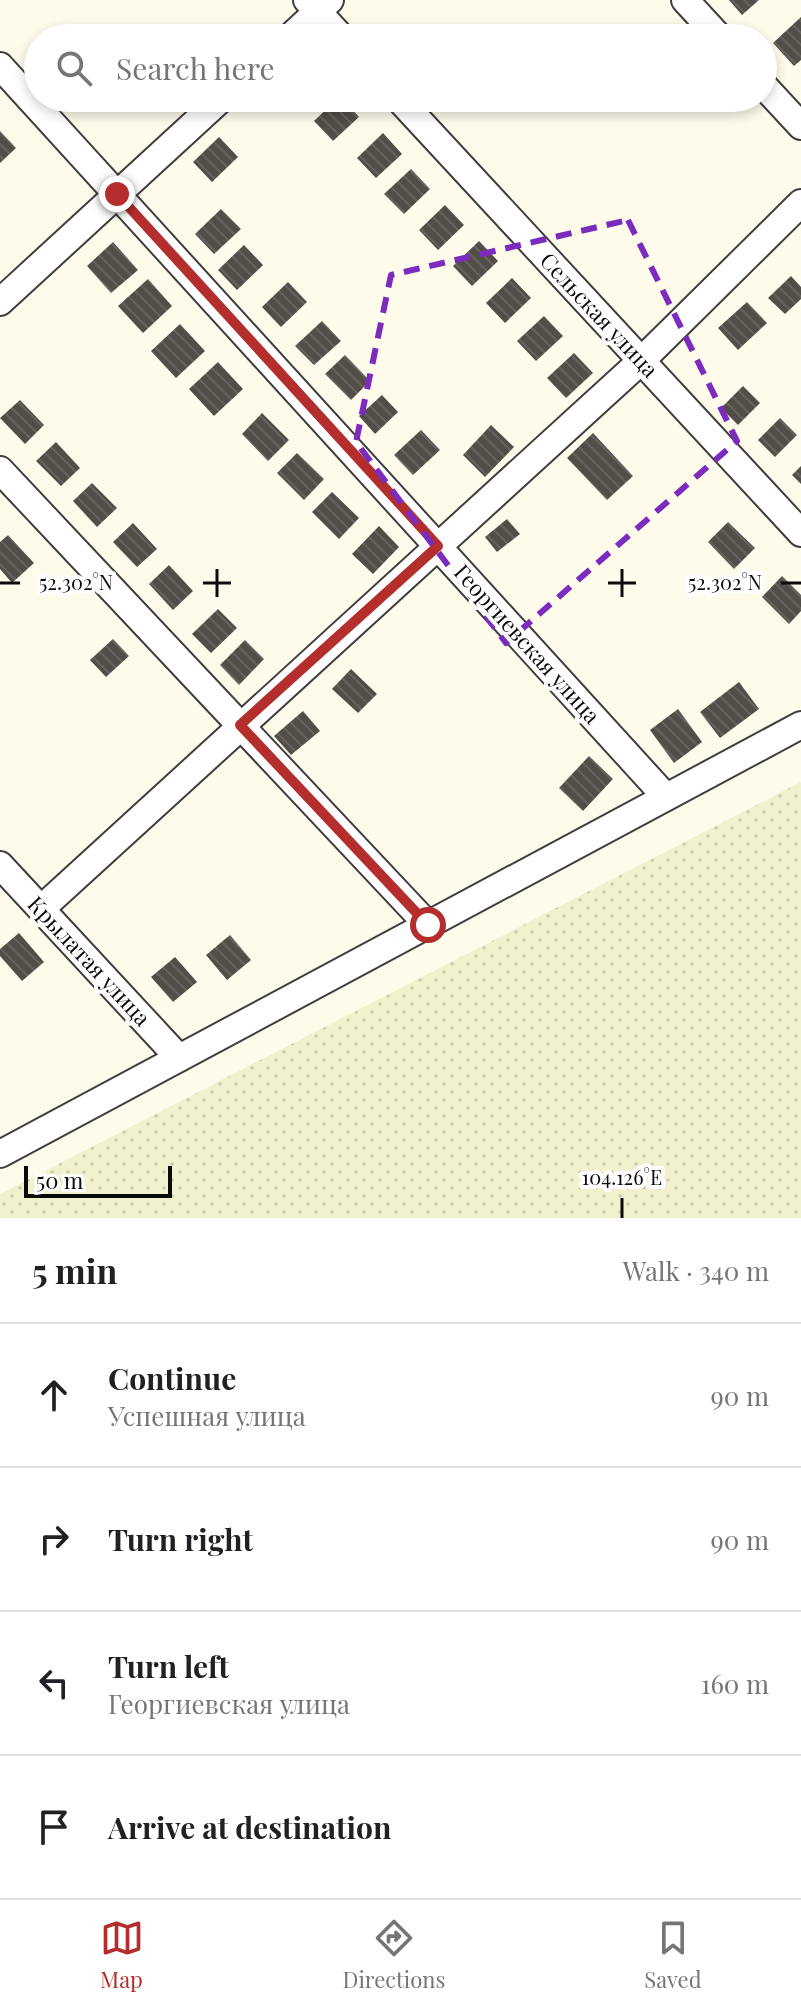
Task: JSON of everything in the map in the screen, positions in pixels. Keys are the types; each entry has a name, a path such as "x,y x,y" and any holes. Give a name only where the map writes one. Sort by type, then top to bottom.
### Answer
{"street":[{"path":"685,0 707,24"},
{"path":"301,24 318,4 332,24"},
{"name":"Георгиевская улица","path":"0,66 24,92"},
{"path":"777,100 801,126"},
{"name":"Георгиевская улица","path":"42,112 666,797"},
{"path":"0,302 207,112"},
{"name":"Сельская улица","path":"411,112 801,533"},
{"path":"41,909 641,361 801,203"},
{"path":"0,470 428,925"},
{"path":"0,1154 801,725"},
{"name":"Крылатая улица","path":"0,865 179,1058"}],"highlighted area":[{"path":"628,220 737,441 506,643 356,442 391,275"}],"green space":[{"path":"801,782 801,1218 0,1218 0,1194"}],"building":[{"path":"729,0 759,0 742,15"},
{"path":"801,17 801,60 794,66 777,47 777,39"},
{"path":"323,112 355,112 359,117 333,141 314,121"},
{"path":"0,131 16,148 0,163"},
{"path":"383,133 402,154 376,178 357,158"},
{"path":"219,137 238,157 212,182 193,162"},
{"path":"411,169 430,189 404,214 384,194"},
{"path":"445,205 464,225 438,250 419,230"},
{"path":"221,209 241,229 214,254 195,234"},
{"path":"479,241 498,261 472,286 453,266"},
{"path":"113,242 138,270 111,293 87,266"},
{"path":"244,245 263,265 237,290 218,270"},
{"path":"791,276 801,287 801,299 785,314 768,298"},
{"path":"512,278 531,298 505,323 486,303"},
{"path":"148,279 172,306 143,333 118,306"},
{"path":"288,282 307,302 281,327 262,307"},
{"path":"747,302 767,323 738,350 718,328"},
{"path":"544,316 563,336 536,361 517,341"},
{"path":"322,321 341,341 314,365 295,346"},
{"path":"180,324 205,351 176,378 151,351"},
{"path":"574,353 593,373 566,398 547,378"},
{"path":"345,355 370,381 351,400 325,374"},
{"path":"218,362 243,389 214,416 189,389"},
{"path":"743,386 760,403 738,425 721,408"},
{"path":"382,395 398,412 375,434 359,416"},
{"path":"20,400 44,425 25,444 0,418"},
{"path":"262,413 289,440 268,461 242,434"},
{"path":"780,418 797,435 775,457 758,440"},
{"path":"491,425 514,447 485,477 463,455"},
{"path":"421,430 440,450 413,475 394,455"},
{"path":"593,433 633,476 607,500 567,458"},
{"path":"56,442 80,468 61,486 36,461"},
{"path":"297,453 324,479 304,500 277,473"},
{"path":"801,466 801,484 792,475"},
{"path":"92,483 117,508 97,527 73,501"},
{"path":"332,492 359,518 339,539 312,512"},
{"path":"507,519 520,534 497,552 485,537"},
{"path":"728,522 755,548 734,569 708,542"},
{"path":"133,523 157,549 137,567 113,542"},
{"path":"379,526 399,547 373,574 352,554"},
{"path":"8,535 34,563 12,583 0,569 0,542"},
{"path":"169,565 193,591 173,610 149,584"},
{"path":"782,576 801,595 801,611 789,624 762,597"},
{"path":"218,609 237,628 211,653 192,634"},
{"path":"113,639 129,656 106,677 90,660"},
{"path":"245,640 264,659 239,685 220,665"},
{"path":"351,669 377,694 358,713 332,689"},
{"path":"739,682 759,709 720,738 700,712"},
{"path":"678,709 702,742 674,763 650,730"},
{"path":"303,711 320,731 291,755 274,736"},
{"path":"589,756 613,779 583,811 559,788"},
{"path":"19,933 44,962 22,981 0,956 0,949"},
{"path":"230,935 251,960 227,980 206,955"},
{"path":"175,957 197,982 173,1002 151,977"}],"route":[{"path":"117,194 438,546 240,725 428,925"}]}
